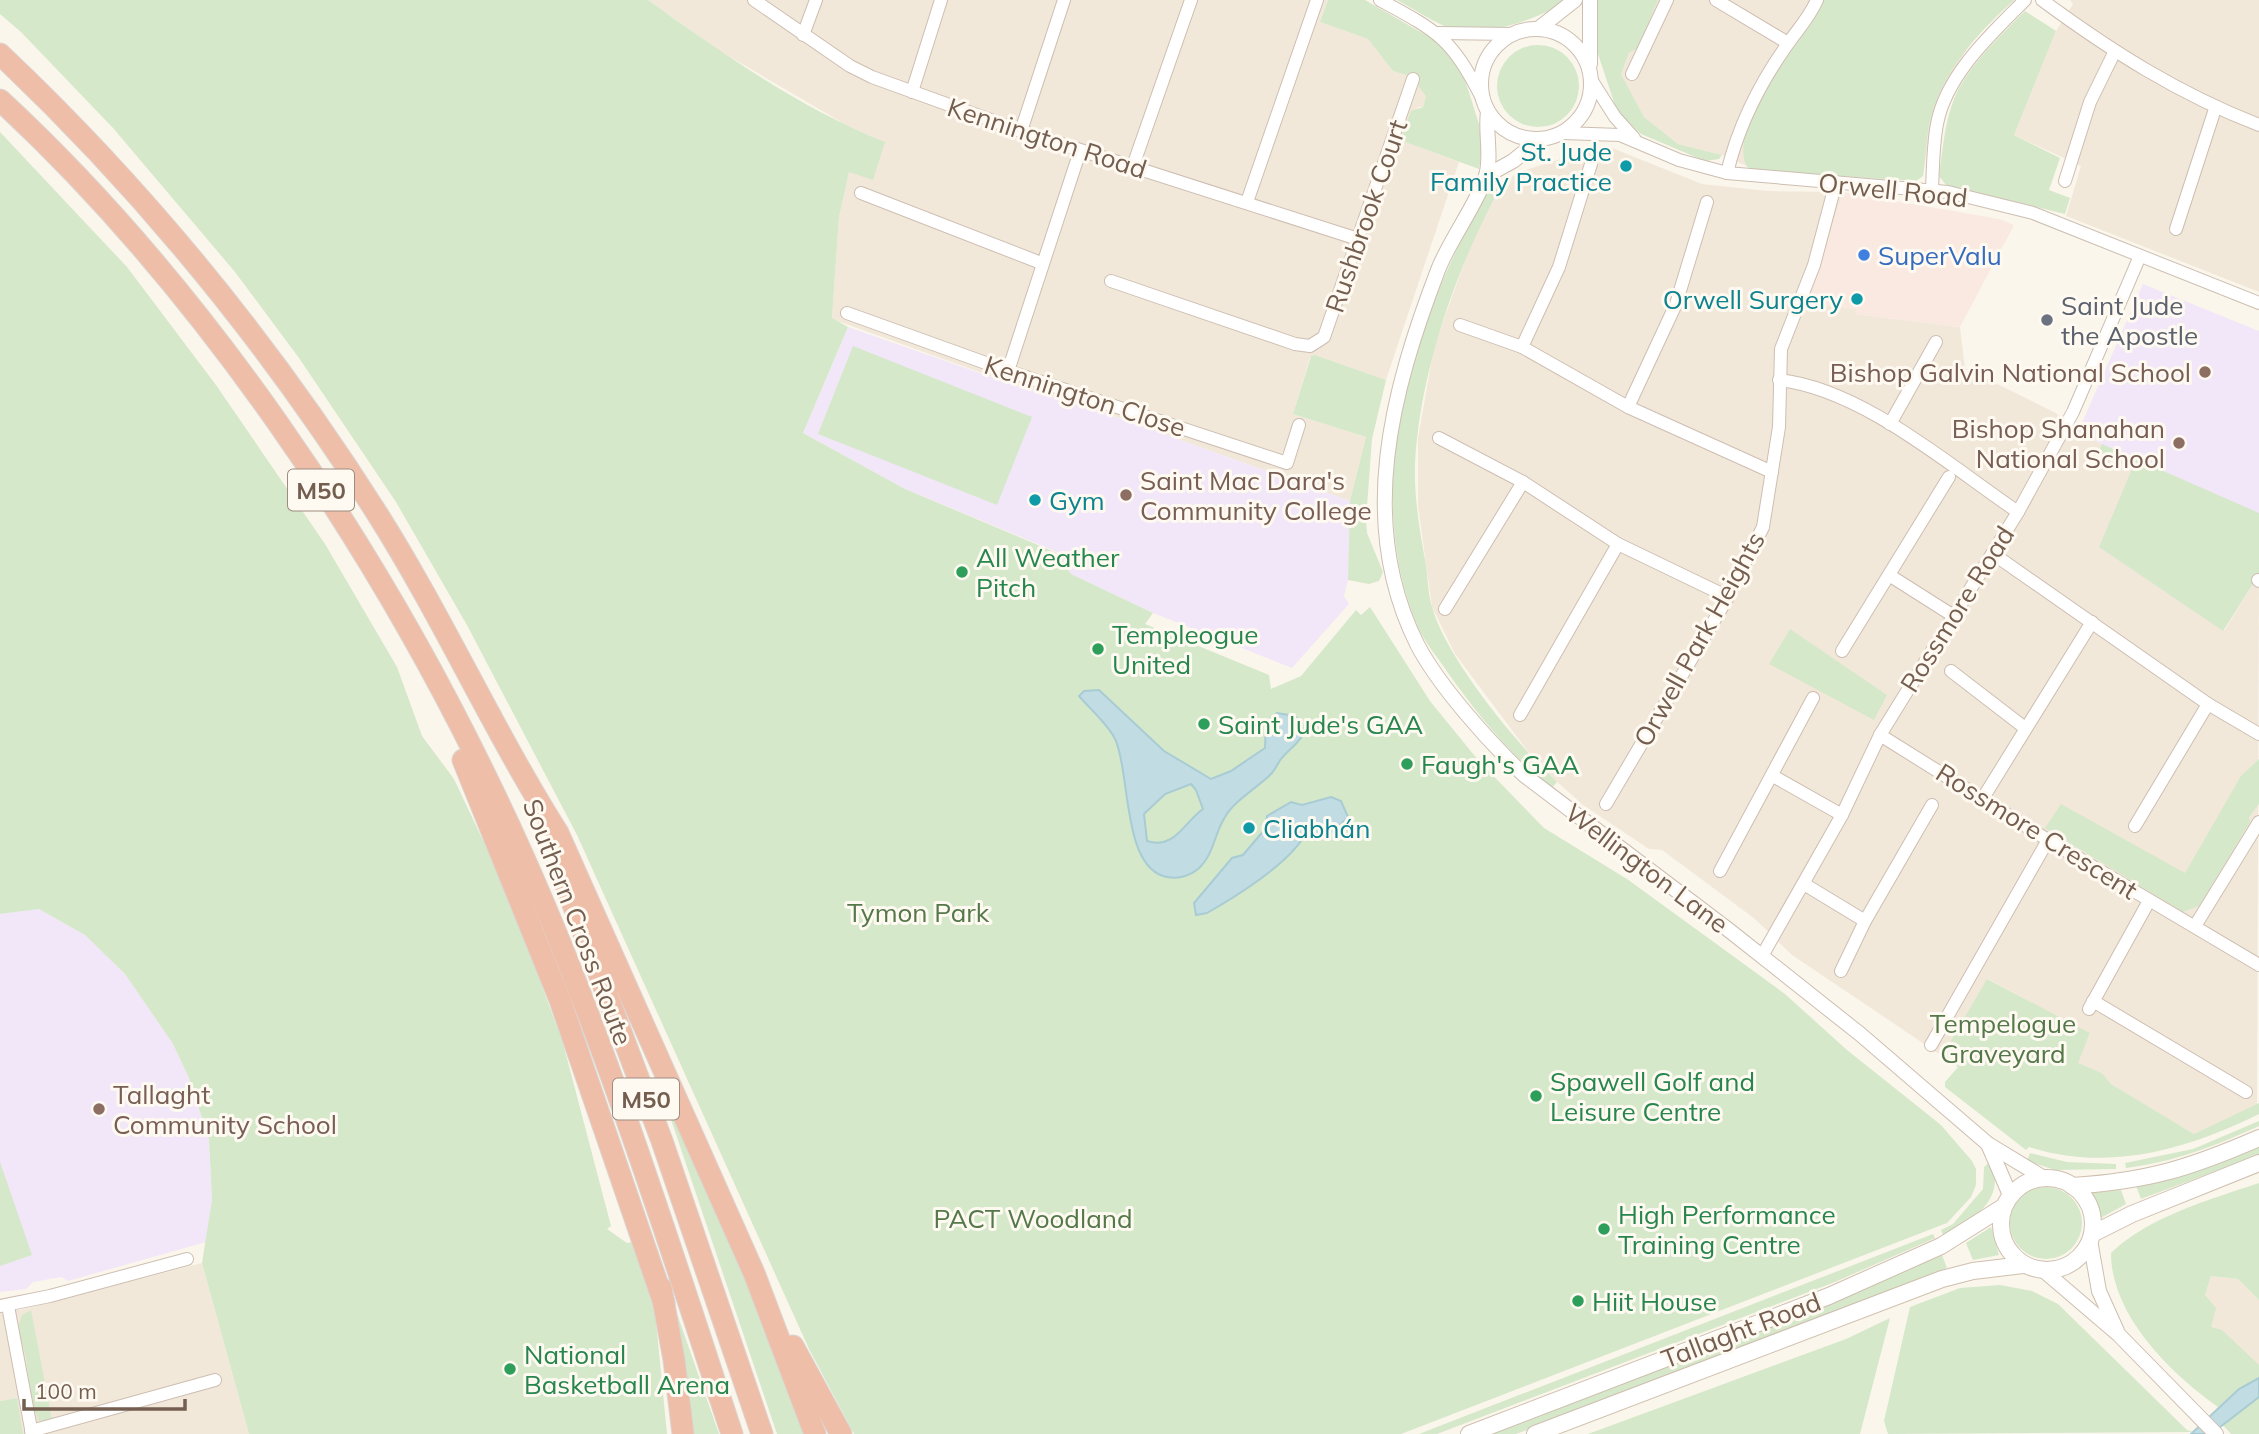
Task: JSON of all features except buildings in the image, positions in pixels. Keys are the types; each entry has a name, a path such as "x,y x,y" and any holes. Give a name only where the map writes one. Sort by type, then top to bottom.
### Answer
{"highway":[{"name":"M50","path":"0,54 44,95 158,217 215,283 302,402 379,516 457,651 517,768 558,833 754,1273 815,1434"},
{"name":"M50","path":"0,100 33,131 161,271 259,398 365,556 422,653 493,790 582,1001 661,1219 733,1434"},
{"name":"M50","path":"422,653 560,1000 664,1303"},
{"name":"Southern Cross Route","path":"517,768 577,913 662,1141 762,1434"},
{"name":"M50","path":"556,938 573,1006 654,1259 664,1303 683,1434"},
{"name":"M50","path":"754,1273 841,1434"}],"main road":[{"path":"2072,1186 2151,1178 2191,1167 2259,1138"},
{"path":"2091,1237 2090,1207 2072,1186 2059,1179 2044,1178 2022,1185 2007,1201 2001,1232 2005,1245 2023,1265 2043,1270 2066,1266 2076,1260 2091,1237 2132,1214 2259,1163"},
{"name":"Tallaght Road","path":"1469,1434 1829,1296 1941,1246 2007,1201"},
{"name":"Tallaght Road","path":"1535,1434 1942,1279 1973,1271 2023,1265"}],"street":[{"name":"Kennington Road","path":"754,0 850,66 912,92 1080,151 1358,239"},
{"path":"803,35 816,0"},
{"path":"912,92 941,0"},
{"path":"1021,131 1064,0"},
{"path":"1133,166 1191,0"},
{"path":"1247,202 1317,0"},
{"path":"1380,0 1438,33 1461,57 1485,105 1510,133 1539,140"},
{"path":"1438,33 1457,36 1513,34 1538,29 1575,0"},
{"path":"1486,176 1513,161 1539,140 1563,133 1583,115 1591,95 1590,0"},
{"path":"1632,74 1667,0"},
{"path":"1716,0 1788,44"},
{"path":"1727,173 1740,130 1788,44 1806,24 1818,0"},
{"path":"1931,189 1937,121 1951,88 1987,37 2025,0"},
{"path":"2042,0 2114,53 2215,108 2259,125"},
{"path":"1538,29 1569,39 1578,48 1591,75"},
{"path":"1485,105 1481,79 1486,60 1499,44 1513,34"},
{"path":"2065,181 2090,102 2114,53"},
{"name":"Orwell Road","path":"1591,75 1615,117 1639,143"},
{"name":"Rushbrook Court","path":"1111,281 1310,346 1324,337 1413,79"},
{"name":"Wellington Lane","path":"1485,105 1486,176 1439,267 1413,339 1389,428 1383,486 1388,557 1406,617 1418,646 1505,757 1543,791 1762,956 1860,1034 1988,1144 2044,1178"},
{"path":"2176,229 2215,108"},
{"name":"Orwell Road","path":"1563,133 1620,135 1679,160 1727,173 1931,189 2033,213 2259,303"},
{"path":"1008,371 1041,262 1080,151"},
{"path":"1522,347 1559,267 1591,164"},
{"name":"Orwell Park Heights","path":"1606,804 1728,597 1763,527 1779,427 1781,349 1814,264 1836,182"},
{"path":"861,193 1041,262"},
{"path":"1628,407 1676,304 1706,202"},
{"name":"Rossmore Road","path":"1762,956 1842,815 1880,734 2018,512 2073,412 2140,256"},
{"name":"Kennington Close","path":"847,313 1008,371 1287,463 1299,425"},
{"path":"1460,325 1522,347 1628,407 1772,472"},
{"path":"1890,424 1936,341"},
{"path":"1779,380 1836,393 1890,424 2018,512"},
{"path":"1439,438 1523,482 1618,544 1728,597"},
{"path":"1842,651 1950,477"},
{"path":"1445,609 1523,482"},
{"path":"1520,715 1618,544"},
{"path":"1999,558 2208,704 2259,734"},
{"path":"1889,575 1952,615"},
{"path":"1983,798 2092,622"},
{"path":"1951,671 2025,727"},
{"path":"1720,871 1813,698"},
{"path":"2135,826 2208,704"},
{"name":"Rossmore Crescent","path":"1880,734 2048,840 2259,965"},
{"path":"1773,776 1842,815"},
{"path":"1841,971 1865,921 1931,804"},
{"path":"2195,926 2259,822"},
{"path":"1931,1045 2048,840"},
{"path":"1804,884 1865,921"},
{"path":"2150,901 2091,1005 2246,1092"},
{"name":"Wellington Lane","path":"1988,1144 2007,1201"},
{"path":"2091,1237 2099,1291 2119,1335"},
{"path":"187,1259 4,1306 32,1433 215,1380"},
{"path":"2043,1270 2119,1335 2216,1434"}],"shaded area":[{"path":"648,0 1328,0 1320,22 1368,39 1393,71 1421,79 1426,96 1423,107 1418,107 1401,140 1459,162 1386,380 1315,355 1310,357 1293,414 1366,437 1350,501 832,319 839,217 849,172 884,142 853,129 720,51"},
{"path":"1658,0 2014,0 1978,32 1949,77 1933,111 1923,176 1916,181 1758,171 1722,155 1678,144 1644,117 1621,74 1629,53 1638,48"},
{"path":"2070,0 2259,0 2259,292 2066,216 2081,166 2014,135 2056,31 2073,4"},
{"path":"1612,148 1702,184 1768,191 1843,192 1810,303 1856,309 1856,314 1960,327 1965,368 2056,413 2072,430 2102,444 2098,453 2132,469 2224,631 2259,574 2257,1107 2194,1134 2111,1084 2102,1073 2077,1063 2090,1034 1988,979 1942,1056 1792,955 1755,919 1662,850 1649,849 1583,805 1538,765 1455,654 1432,607 1418,506 1418,438 1434,347 1472,241 1504,182 1519,172 1583,152"},
{"path":"1843,192 1999,219 2014,225 1960,327 1855,314 1856,309 1809,303"},
{"path":"2143,284 2259,331 2259,574 2223,631 2099,547 2132,469 2098,453 2102,444 2078,432"},
{"name":"Saint Mac Dara's Community College","path":"848,327 1026,389 1066,399 1350,501 1348,580 1344,596 1349,604 1292,668 1153,613 1071,574 1057,552 905,489 803,433"},
{"name":"Tallaght Community School","path":"39,909 85,935 125,974 173,1044 189,1078 209,1139 212,1200 206,1242 68,1281 61,1277 33,1282 26,1289 0,1292 0,914"},
{"path":"202,1263 249,1434 21,1434 17,1398 0,1401 0,1310 20,1310","holes":["26,1358 52,1420 31,1401"]},
{"path":"2211,1276 2238,1279 2259,1300 2259,1365 2211,1327 2205,1295"}],"green space":[{"name":"Tymon Park","path":"0,0 648,0 792,96 885,142 873,180 849,172 839,217 832,318 848,327 803,433 905,489 1057,553 1071,574 1153,613 1145,624 1269,675 1271,689 1301,676 1356,610 1361,615 1370,607 1430,701 1478,760 1544,828 1627,879 1785,994 1847,1050 1941,1125 1976,1169 1976,1185 1971,1197 1947,1223 1401,1434 854,1434 809,1349 577,835 468,627 396,502 299,358 235,272 113,128 21,32 0,14"},
{"path":"1328,0 1365,0 1445,46 1465,80 1479,124 1482,150 1479,169 1400,140 1411,111 1423,107 1426,96 1418,86 1420,79 1393,71 1368,39 1320,22"},
{"path":"1397,0 1570,0 1545,13 1514,24 1468,32 1441,24"},
{"path":"1596,0 1658,0 1638,48 1629,53 1621,74 1644,117 1678,144 1722,155 1719,159 1705,161 1641,134 1617,111 1594,42"},
{"path":"1824,0 2014,0 1978,36 1947,78 1931,118 1923,176 1916,181 1758,171 1747,167 1743,149 1747,129 1757,106"},
{"path":"2025,11 2056,31 2014,135 2060,158 2049,190 2070,198 2065,214 1946,185 1939,176 1947,121 1958,90 1980,58"},
{"path":"1538,45 1554,48 1567,57 1576,70 1579,86 1576,102 1567,115 1554,124 1538,127 1522,124 1509,115 1500,102 1497,86 1500,70 1509,57 1522,48"},
{"path":"0,132 127,267 216,385 325,544 397,667 422,736 454,779 508,893 563,1043 611,1226 607,1229 627,1243 637,1241 655,1311 667,1434 249,1434 202,1263 212,1200 209,1139 189,1078 173,1044 125,974 85,935 39,909 0,914"},
{"path":"1491,185 1500,189 1455,287 1432,359 1418,431 1416,503 1430,597 1440,628 1485,700 1523,747 1557,782 1552,788 1522,761 1482,718 1421,634 1399,566 1393,510 1395,453 1405,396 1420,340 1440,286"},
{"path":"853,346 1032,417 997,505 818,434"},
{"path":"1315,355 1386,380 1372,439 1366,520 1367,533 1383,572 1379,581 1369,584 1348,580 1350,501 1366,437 1293,414 1311,356"},
{"path":"2102,444 2259,513 2259,574 2223,631 2099,547 2132,469 2098,453"},
{"path":"1790,629 1887,695 1874,720 1769,664"},
{"path":"2259,759 2259,804 2199,906 2183,912 2045,828 2061,804 2185,873 2241,776"},
{"name":"Tempelogue Graveyard","path":"1987,979 2090,1033 2078,1063 2102,1073 2111,1084 2194,1134 2259,1103 2259,1114 2204,1138 2147,1153 2088,1157 2029,1147 2026,1150 1945,1087 1945,1082 1958,1067 1942,1056"},
{"path":"654,1069 703,1176 809,1434 777,1434"},
{"path":"2259,1121 2259,1126 2194,1152 2161,1162 2126,1168 2125,1163 2193,1149"},
{"path":"2259,1145 2259,1155 2141,1199 2136,1186 2190,1173"},
{"path":"2030,1153 2067,1162 2116,1164 2116,1169 2055,1170 2027,1161"},
{"path":"0,1162 32,1255 0,1266"},
{"path":"1990,1162 1994,1175 1991,1197 1966,1223 1943,1235 1941,1230 1953,1224 1983,1189 1984,1167"},
{"path":"2259,1183 2259,1300 2238,1279 2211,1276 2205,1295 2216,1308 2211,1327 2222,1330 2259,1365 2259,1434 2231,1434 2212,1413 2218,1407 2163,1360 2132,1320 2114,1276 2111,1253 2144,1229 2181,1210"},
{"path":"2046,1187 2066,1193 2076,1203 2082,1223 2076,1243 2066,1253 2046,1259 2026,1253 2016,1243 2010,1223 2016,1203 2026,1193"},
{"path":"2121,1190 2126,1204 2099,1219 2095,1201 2089,1193"},
{"path":"1991,1227 1999,1255 1973,1260 1966,1243"},
{"path":"1933,1234 1935,1238 1835,1282 1437,1434 1419,1434"},
{"path":"1942,1255 1947,1268 1516,1434 1485,1434 1831,1301"},
{"path":"667,1285 719,1434 690,1434"},
{"path":"2000,1285 2032,1291 2058,1304 2187,1430 2193,1432 1888,1434 1884,1421 1910,1307 1960,1288"},
{"path":"31,1310 52,1420 39,1421 31,1401 26,1358 18,1327 22,1315"},
{"path":"1890,1318 1860,1434 1588,1434 1846,1339"},
{"path":"17,1398 23,1434 0,1434 0,1401"}],"water":[{"path":"1099,690 1164,751 1211,779 1231,771 1265,748 1266,723 1277,713 1295,716 1301,722 1303,734 1271,774 1229,811 1211,851 1198,869 1186,876 1168,877 1150,868 1141,854 1134,837 1116,741 1104,723 1079,696 1084,691","holes":["1191,784 1203,809 1172,838 1157,843 1147,841 1144,814 1165,794"]},
{"path":"1331,797 1341,801 1348,817 1334,831 1303,838 1285,859 1260,879 1207,913 1196,915 1194,903 1232,858 1243,855 1265,829 1267,816 1291,802 1302,805"},
{"path":"2259,1378 2259,1397 2211,1434 2191,1434 2239,1389"}],"place":[{"name":"St. Jude Family Practice","path":"1626,166"},
{"name":"SuperValu","path":"1864,255"},
{"name":"Orwell Surgery","path":"1857,299"},
{"name":"Saint Jude the Apostle","path":"2047,320"},
{"name":"Bishop Galvin National School","path":"2205,372"},
{"name":"Bishop Shanahan National School","path":"2179,443"},
{"name":"Saint Mac Dara's Community College","path":"1126,495"},
{"name":"Gym","path":"1035,500"},
{"name":"All Weather Pitch","path":"962,572"},
{"name":"Templeogue United","path":"1098,649"},
{"name":"Saint Jude's GAA","path":"1204,724"},
{"name":"Faugh's GAA","path":"1407,764"},
{"name":"Cliabhán","path":"1249,828"},
{"name":"Spawell Golf and Leisure Centre","path":"1536,1096"},
{"name":"Tallaght Community School","path":"99,1109"},
{"name":"High Performance Training Centre","path":"1604,1229"},
{"name":"Hiit House","path":"1578,1301"},
{"name":"National Basketball Arena","path":"510,1369"}],"park label":[{"name":"PACT Woodland","path":"1033,1218"}]}
